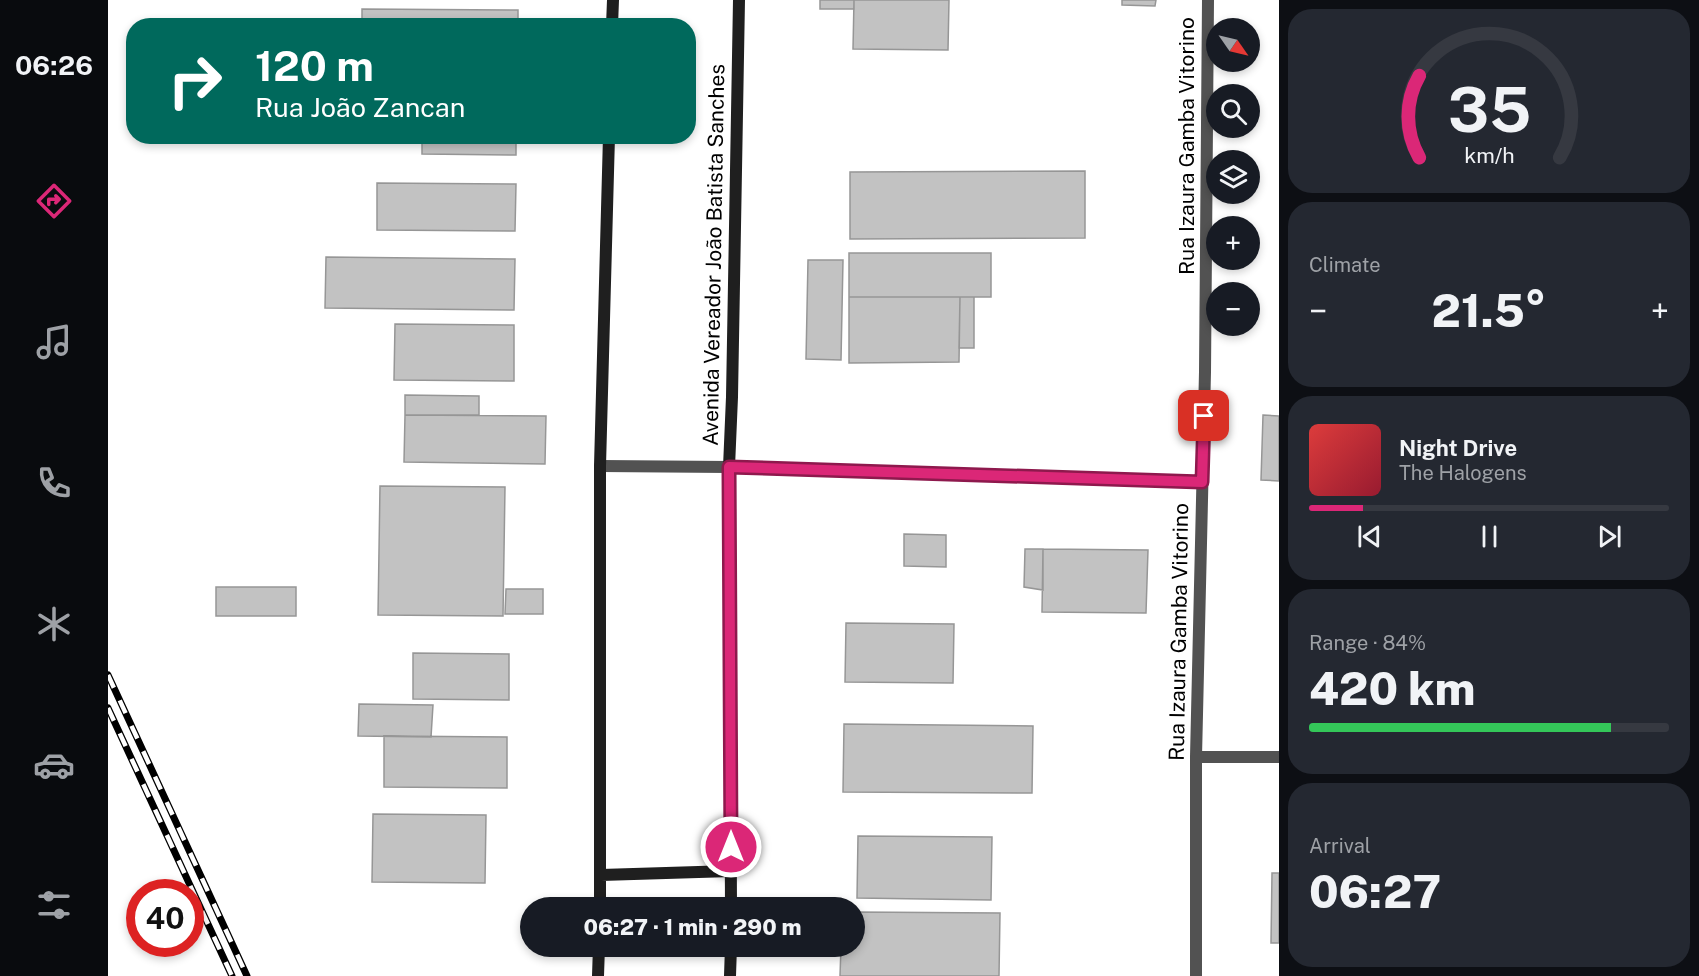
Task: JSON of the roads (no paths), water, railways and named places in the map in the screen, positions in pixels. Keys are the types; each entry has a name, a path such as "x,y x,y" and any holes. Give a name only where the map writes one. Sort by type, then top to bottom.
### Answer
{"street":[{"path":"612,18 613,0"},
{"name":"Avenida Vereador João Batista Sanches","path":"731,897 729,467 739,0"},
{"name":"Rua Izaura Gamba Vitorino","path":"1196,976 1196,757 1206,372 1208,0"},
{"path":"600,897 600,466 609,144"},
{"path":"600,466 729,467 1202,482"},
{"path":"1196,757 1279,757"},
{"path":"601,875 731,871"},
{"path":"598,976 599,957"},
{"path":"730,976 731,957"}],"railway":[{"path":"108,675 247,976"},
{"path":"108,708 232,976"}]}
